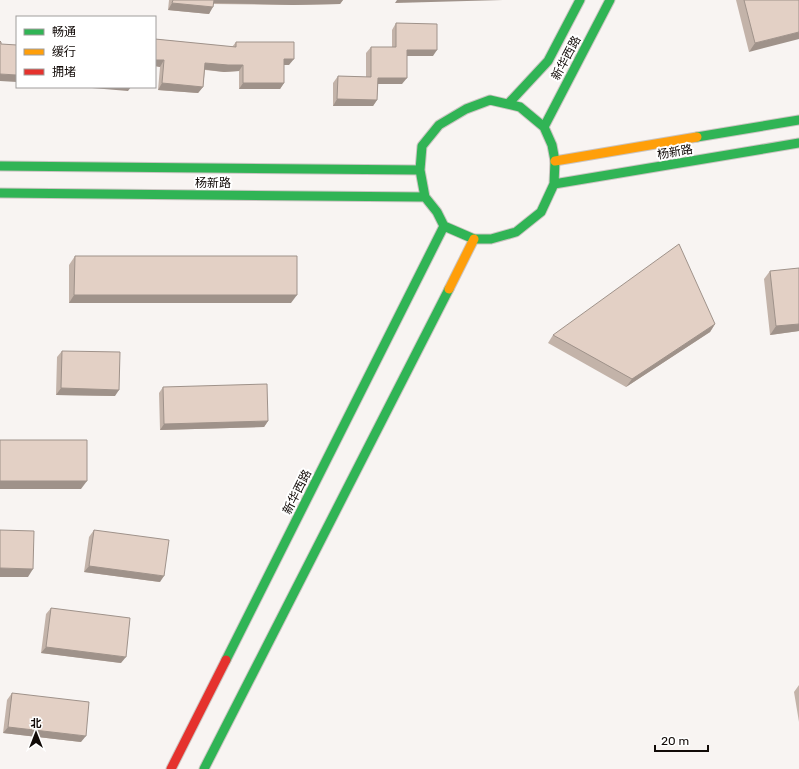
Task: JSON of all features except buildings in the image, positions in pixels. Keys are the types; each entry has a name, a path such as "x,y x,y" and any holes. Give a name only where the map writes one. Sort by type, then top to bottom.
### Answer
{"street":[{"name":"新华西路","path":"508,104 548,61 580,0"},
{"name":"新华西路","path":"544,126 610,0"},
{"path":"490,100 520,107 544,126 552,145 556,161 554,184 541,212 516,232 491,239 474,239 444,226 437,212 426,197 420,170 422,146 439,125 466,109 490,100"},
{"name":"杨新路","path":"556,161 799,120"},
{"name":"杨新路","path":"554,184 799,144"},
{"name":"杨新路","path":"0,166 420,170"},
{"name":"杨新路","path":"0,193 426,197"},
{"name":"新华西路","path":"172,769 444,226"},
{"path":"204,769 474,239"}],"traffic: fast":[{"path":"508,104 548,61 580,0"},
{"path":"544,127 610,0"},
{"path":"490,100 520,107 544,127 552,145 555,161 554,184 541,212 516,232 491,239 474,239 444,226 437,212 425,197 420,170 422,146 439,125 466,109 490,100"},
{"path":"697,137 799,120"},
{"path":"554,184 799,143"},
{"path":"0,166 420,170"},
{"path":"0,193 425,197"},
{"path":"226,660 444,226"},
{"path":"204,769 449,289"}],"traffic: slow":[{"path":"555,161 697,137"},
{"path":"449,289 474,239"}],"traffic: jam":[{"path":"171,769 226,660"}]}
